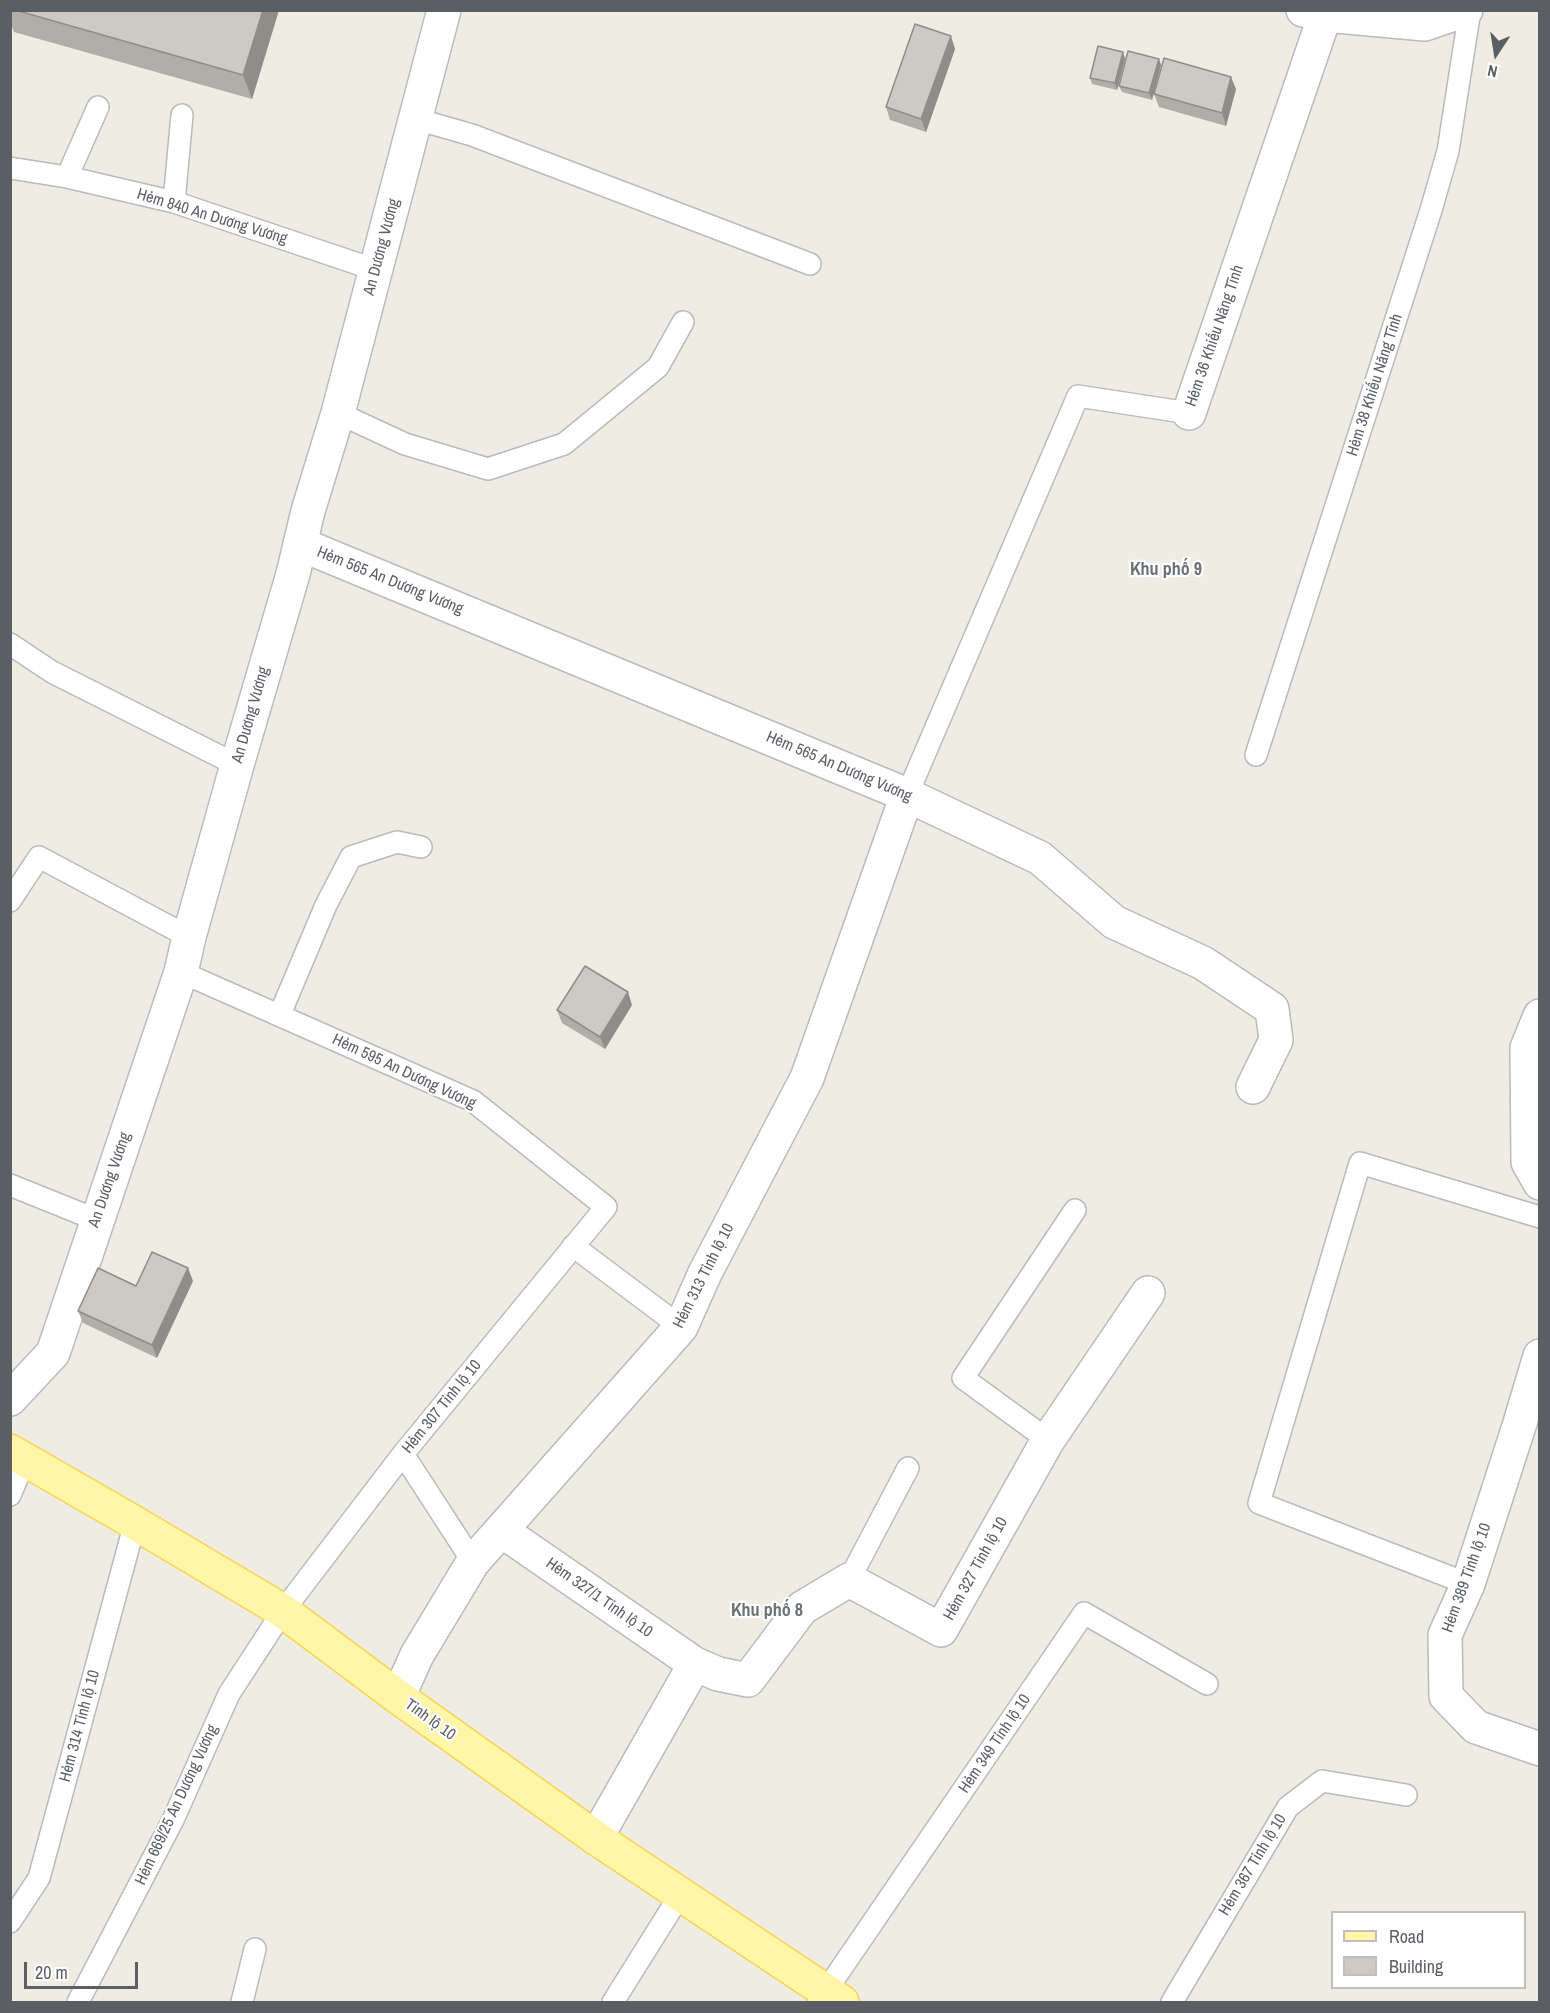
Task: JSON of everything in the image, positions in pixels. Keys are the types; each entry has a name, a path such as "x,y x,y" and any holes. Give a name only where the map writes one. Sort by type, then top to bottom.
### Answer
{"main road":[{"name":"Tỉnh lộ 10","path":"18,1456 283,1611 398,1697 596,1838 828,1999"}],"street":[{"name":"An Dương Vương","path":"10,1399 53,1353 181,972 237,765 338,413 444,10"},
{"path":"1314,13 1425,24 1468,10"},
{"name":"Hẻm 36 Khiếu Năng Tĩnh","path":"1189,413 1314,13"},
{"name":"Hẻm 565 An Dương Vương","path":"300,544 907,795 1040,858 1114,922 1203,963 1272,1009 1276,1041 1252,1088"},
{"name":"Hẻm 313 Tỉnh lộ 10","path":"398,1697 417,1655 473,1562 681,1327 705,1273 807,1078 907,795"},
{"path":"1539,1016 1527,1048 1528,1162 1539,1184"},
{"name":"Hẻm 327 Tỉnh lộ 10","path":"849,1580 941,1630 1048,1440 1148,1293"},
{"name":"Hẻm 389 Tỉnh lộ 10","path":"1539,1356 1521,1423 1468,1584 1445,1635 1446,1696 1476,1727 1539,1749"},
{"name":"Hẻm 327/1 Tỉnh lộ 10","path":"502,1530 695,1664"},
{"path":"596,1838 695,1664 718,1674 748,1680 802,1608 849,1580"}],"lane":[{"name":"Hẻm 38 Khiếu Năng Tĩnh","path":"1257,755 1448,151 1468,10"},
{"path":"67,177 98,107"},
{"path":"174,202 182,115"},
{"path":"416,119 472,135 810,264"},
{"name":"Hẻm 840 An Dương Vương","path":"10,168 67,177 174,202 376,270"},
{"path":"338,413 405,444 488,469 564,444 658,368 683,322"},
{"name":"Hẻm 36 Khiếu Năng Tĩnh","path":"907,795 1078,396 1189,413"},
{"path":"10,644 52,672 237,765"},
{"path":"280,1014 326,905 351,857 397,842 421,847"},
{"path":"10,901 39,857 189,937"},
{"name":"Hẻm 595 An Dương Vương","path":"181,972 473,1101 606,1207"},
{"path":"1468,1584 1259,1503 1360,1163 1539,1217"},
{"path":"10,1185 97,1220"},
{"name":"Hẻm 307 Tỉnh lộ 10","path":"283,1611 403,1454 606,1207"},
{"path":"1048,1440 963,1378 1075,1210"},
{"path":"573,1246 681,1327"},
{"path":"403,1454 473,1562"},
{"path":"10,1495 18,1456"},
{"path":"849,1580 908,1468"},
{"name":"Hẻm 314 Tỉnh lộ 10","path":"10,1922 39,1878 135,1523"},
{"name":"Hẻm 669/25 An Dương Vương","path":"78,2002 173,1820 228,1694 283,1611"},
{"name":"Hẻm 349 Tỉnh lộ 10","path":"828,1999 1084,1613 1207,1684"},
{"name":"Hẻm 367 Tỉnh lộ 10","path":"1172,2002 1288,1807 1322,1780 1406,1795"},
{"path":"613,2002 680,1895"},
{"path":"242,2002 255,1950"}],"building":[{"path":"15,10 263,10 243,75"},
{"path":"915,24 951,36 921,119 886,107"},
{"path":"1098,46 1123,52 1115,83 1090,78"},
{"path":"1128,51 1159,59 1149,93 1119,86"},
{"path":"1164,58 1231,77 1222,113 1154,94"},
{"path":"585,966 628,992 600,1037 557,1010"},
{"path":"152,1252 188,1268 152,1345 78,1311 98,1268 136,1286"}],"district":[{"name":"Khu phố 9","path":"1166,570"},
{"name":"Khu phố 8","path":"767,1611"}]}
